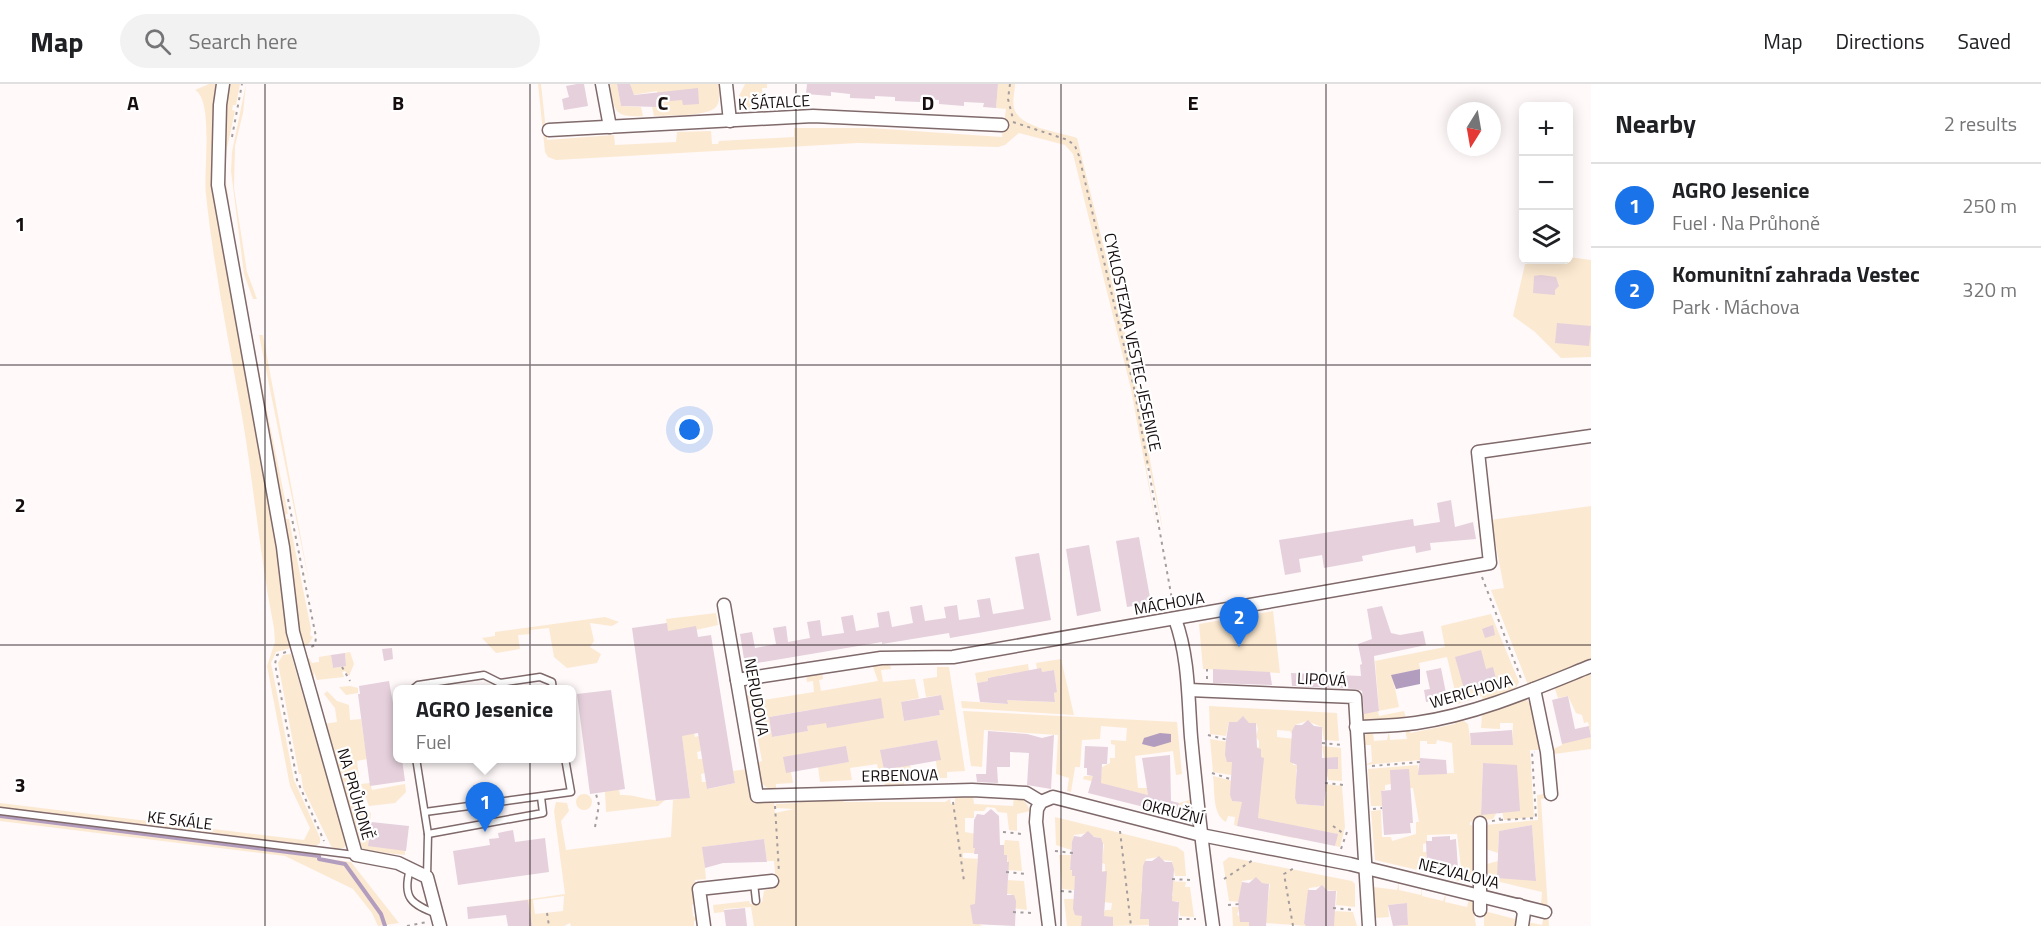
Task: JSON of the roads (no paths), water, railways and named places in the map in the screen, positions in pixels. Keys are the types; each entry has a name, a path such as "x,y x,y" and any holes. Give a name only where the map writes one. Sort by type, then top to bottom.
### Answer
{"street":[{"name":"NA PRŮHONĚ","path":"223,84 217,162 220,202 283,547 297,652 356,855 398,863 427,878"},
{"path":"602,84 610,127"},
{"path":"728,85 730,121"},
{"name":"K ŠÁTALCE","path":"549,130 858,116 1006,123"},
{"name":"MÁCHOVA","path":"737,680 881,658 954,657 1490,563 1478,452 1591,436"},
{"name":"NERUDOVA","path":"724,605 757,796"},
{"path":"1176,619 1182,637 1189,690 1201,835 1213,926"},
{"name":"WERICHOVA","path":"1356,727 1415,723 1462,713 1591,666"},
{"name":"LIPOVÁ","path":"1189,690 1355,697 1365,868"},
{"path":"1530,690 1547,752 1551,794"},
{"name":"ERBENOVA","path":"757,796 952,790 1026,793 1041,802"},
{"name":"OKRUŽNÍ","path":"1041,802 1053,797 1201,835 1365,868"},
{"path":"1041,802 1036,809 1036,822 1049,926"},
{"path":"1480,823 1482,896 1480,910"},
{"path":"1365,868 1369,926"},
{"name":"NEZVALOVA","path":"1365,868 1545,912"},
{"path":"704,926 699,889 754,883 773,877"},
{"path":"427,878 439,920"},
{"path":"1519,905 1524,912 1522,926"}],"lane":[{"path":"418,685 484,675 500,683 540,677 552,682 552,685"},
{"path":"417,763 428,834 430,857 427,878"},
{"path":"426,812 571,792 566,763"},
{"path":"428,834 543,813 541,797"},
{"name":"KE SKÁLE","path":"0,811 356,855"},
{"path":"410,869 406,887 410,897 416,905 439,920"},
{"path":"754,883 756,901"}],"waterway":[{"path":"0,816 319,856 319,859 345,864 381,914 385,926"}],"place":[{"name":"Komunitní zahrada Vestec","path":"1239,647"},
{"name":"AGRO Jesenice","path":"485,832"}]}
